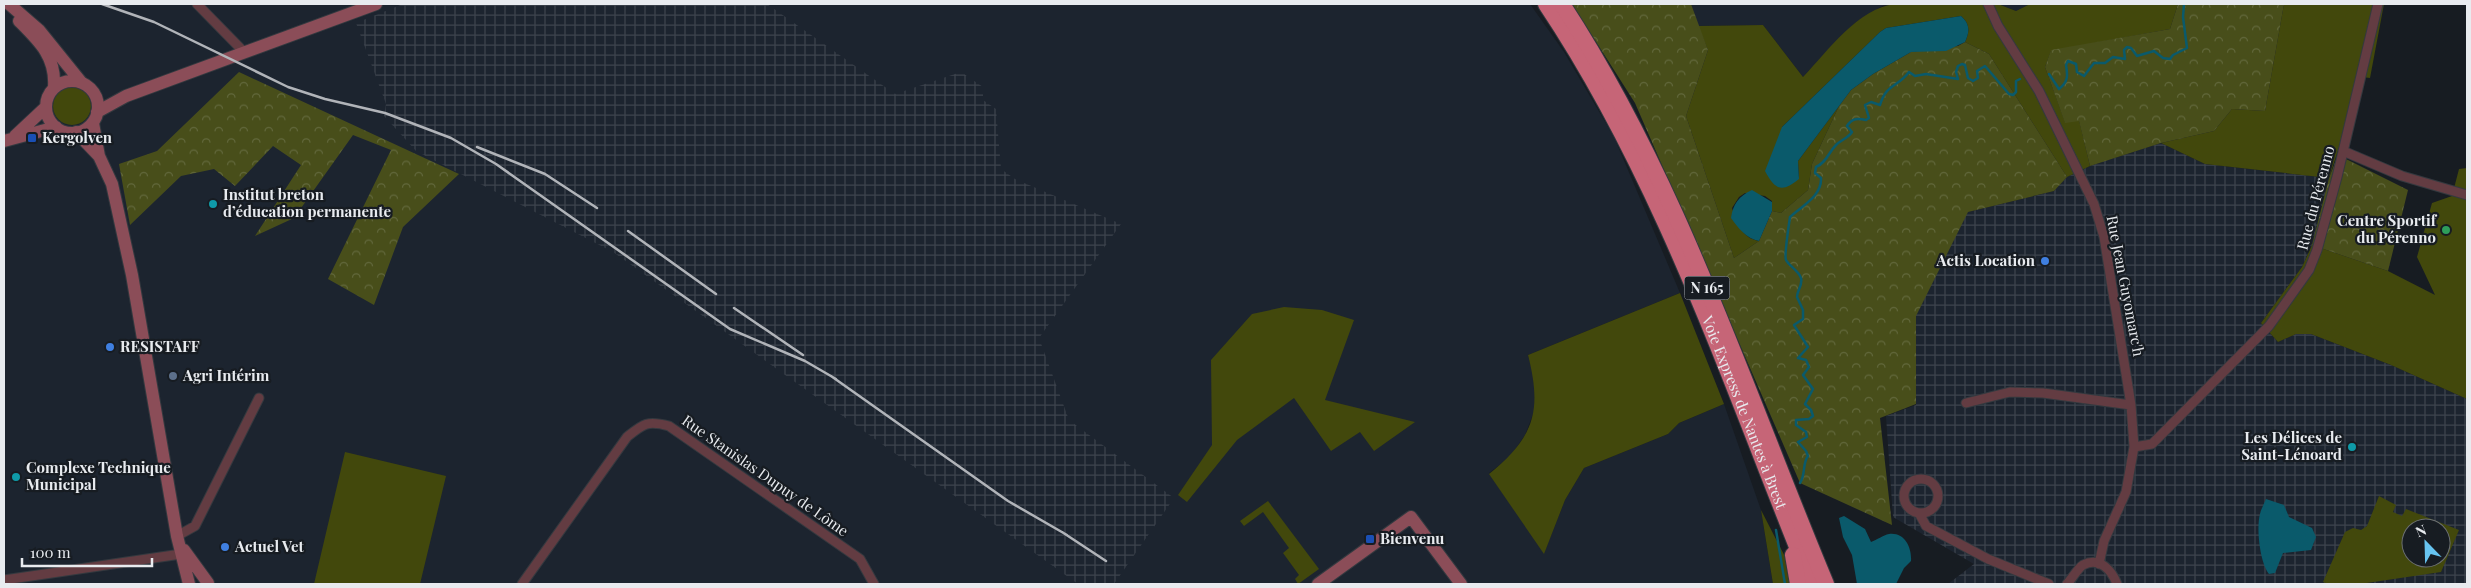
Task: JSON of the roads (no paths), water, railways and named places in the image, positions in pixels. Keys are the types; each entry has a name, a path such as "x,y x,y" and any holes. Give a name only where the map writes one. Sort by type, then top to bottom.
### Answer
{"highway":[{"name":"Voie Express de Nantes à Brest","path":"1546,4 1611,112 1656,202 1724,363 1812,584"},
{"name":"Voie Express de Nantes à Brest","path":"1562,4 1622,105 1671,206 1720,319 1826,584"},
{"path":"1793,538 1798,584"}],"main road":[{"path":"9,4 40,30 81,82 95,94 126,96"},
{"path":"4,9 28,30 51,59 55,71 54,87 47,100 47,115 56,128 69,133 82,131 95,117 126,96 376,4"},
{"path":"54,87 67,81 81,82"},
{"path":"95,94 99,156"},
{"path":"8,140 46,107"},
{"path":"8,140 56,128"},
{"path":"76,132 99,156 112,184 132,275 179,545 189,584"},
{"path":"1318,584 1411,517 1460,584"},
{"path":"179,545 207,584"}],"street":[{"path":"197,4 244,52"},
{"name":"Rue Jean Guyomarc'h","path":"1988,4 1998,26 2039,91 2100,222 2132,405 2134,447 2126,492 2104,541 2099,564"},
{"name":"Rue du Pérenno","path":"2134,447 2152,444 2160,437 2269,326 2296,291 2309,270 2317,250 2343,151 2378,4"},
{"path":"2343,151 2402,176 2467,195"},
{"path":"1966,403 2010,392 2043,393 2132,405"},
{"path":"4,580 179,545 196,526 259,398"},
{"name":"Rue Stanislas Dupuy de Lôme","path":"522,584 627,438 642,425 653,422 668,426 860,559 874,584"},
{"path":"1919,513 1926,526 1988,559 2049,584"},
{"path":"2067,584 2082,566 2099,564 2112,571 2117,584"}],"water":[{"path":"1961,16 1968,28 1965,42 1946,51 1911,52 1873,74 1851,90 1798,161 1799,179 1783,188 1776,186 1772,182 1765,171 1782,127 1880,32 1886,28"},
{"path":"1752,190 1772,202 1772,211 1759,241 1747,235 1731,218 1737,201"},
{"path":"2266,499 2284,505 2289,517 2312,528 2316,537 2311,550 2283,553 2275,573 2269,574 2263,562 2259,536 2260,514"},
{"path":"1844,516 1865,529 1871,542 1889,534 1895,534 1903,538 1909,546 1911,561 1904,568 1896,584 1857,584 1852,555 1843,537 1839,518"}],"waterway":[{"path":"2049,74 2059,89 2067,78 2066,65 2068,61 2076,64 2077,72 2084,76 2094,63 2105,63 2113,57 2125,59 2124,50 2127,47 2131,48 2137,56 2154,51 2163,58 2170,59 2173,55 2187,48 2183,17 2184,4"},
{"path":"1800,483 1808,456 1798,442 1807,437 1806,432 1796,425 1796,420 1809,419 1813,416 1811,410 1805,404 1813,389 1803,375 1809,367 1806,360 1798,358 1808,347 1794,325 1803,319 1803,310 1797,297 1801,278 1786,260 1786,253 1790,217 1810,200 1818,190 1821,178 1815,173 1816,167 1825,160 1836,145 1849,136 1852,132 1847,126 1851,121 1869,118 1865,105 1871,102 1880,105 1889,89 1909,72 1915,76 1926,74 1958,79 1956,72 1958,66 1962,64 1965,65 1968,78 1973,81 1978,78 1977,71 1985,66 2009,94 2013,95 2016,92 2016,81 2020,79"},
{"path":"1776,530 1785,584"}],"railway":[{"path":"102,4 154,22 288,87 325,99 385,113 451,138 496,164 730,329 805,361 836,379"},
{"path":"477,147 545,174 597,208"},
{"path":"628,231 716,294"},
{"path":"734,308 803,355"},
{"path":"831,376 1008,501 1067,535"},
{"path":"1062,532 1106,561"}],"place":[{"name":"Kergolven","path":"32,138"},
{"name":"Institut breton d’éducation permanente","path":"213,204"},
{"name":"Centre Sportif du Pérenno","path":"2446,230"},
{"name":"Actis Location","path":"2045,261"},
{"name":"RESISTAFF","path":"110,347"},
{"name":"Agri Intérim","path":"173,376"},
{"name":"Les Délices de Saint-Lénoard","path":"2352,447"},
{"name":"Complexe Technique Municipal","path":"16,477"},
{"name":"Bienvenu","path":"1370,539"},
{"name":"Actuel Vet","path":"225,547"}]}
